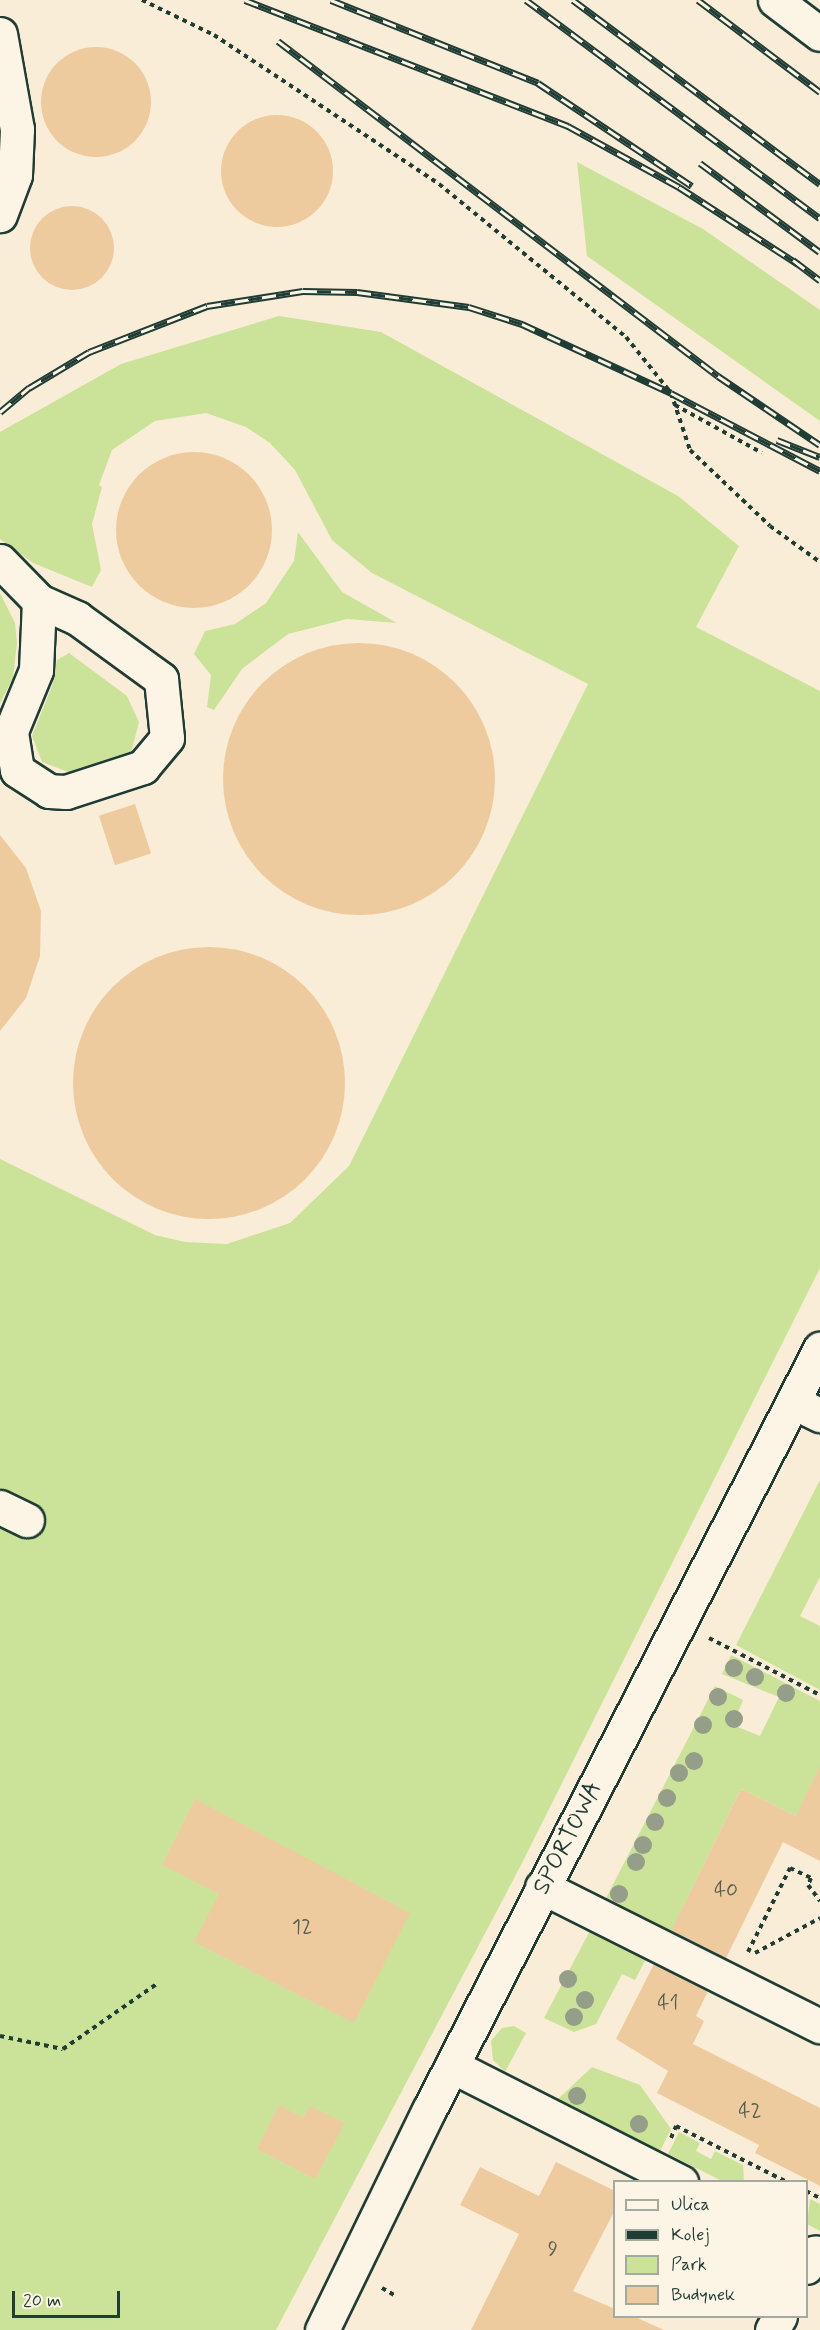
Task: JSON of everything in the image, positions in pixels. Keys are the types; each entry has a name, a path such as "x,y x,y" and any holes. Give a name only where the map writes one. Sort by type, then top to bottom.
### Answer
{"street":[{"path":"775,0 820,34"},
{"path":"0,34 17,129 15,175 0,215"},
{"path":"0,561 39,601 77,618 161,679 167,738 143,767 66,792 49,790 17,770 11,731 36,670 39,601"},
{"name":"SPORTOWA","path":"322,2330 542,1887 679,1622 806,1408 820,1349"},
{"path":"542,1887 820,2026"},
{"path":"452,2066 669,2175"}],"path":[{"path":"142,0 214,35 439,184 626,337 670,393 690,450 770,526 820,562"},
{"path":"675,405 762,453"},
{"path":"679,1622 820,1695"},
{"path":"820,1900 808,1885 811,1878 790,1868 745,1958 820,1918"},
{"path":"0,2036 63,2049 158,1983"},
{"path":"669,2175 676,2126 785,2180"}],"green space":[{"path":"577,162 703,229 820,310 820,421 587,256"},
{"path":"279,316 381,332 678,496 739,546 696,627 820,691 820,1268 521,1865 276,2330 0,2330 0,1159 155,1235 185,1242 227,1244 290,1223 349,1166 588,684 372,573 332,540 295,470 270,443 246,427 206,413 155,421 112,450 99,485 102,487 92,524 101,570 92,587 33,563 0,539 0,432 121,364"},
{"path":"298,532 342,592 397,623 347,619 288,634 242,669 214,710 207,707 211,675 194,654 205,631 235,624 266,603 294,561"},
{"path":"0,593 15,623 17,643 13,677 0,704"},
{"path":"69,653 127,696 139,722 131,753 71,773 42,762 32,736 52,686 57,660"},
{"path":"820,1480 820,1577 800,1616 820,1626 820,1690 736,1645"},
{"path":"731,1655 820,1701 820,1794 796,1816 741,1789 671,1932 604,1902 715,1686 743,1700 733,1725 760,1736 779,1697 722,1674"},
{"path":"594,1923 651,1949 635,1980 622,1974 596,2024 574,2032 544,2018"},
{"path":"514,2026 526,2033 505,2072 493,2060 491,2041 502,2028"},
{"path":"592,2067 640,2085 671,2129 660,2151 558,2099"},
{"path":"679,2132 700,2143 696,2151 711,2159 715,2151 743,2165 744,2180 720,2180 668,2154"},
{"path":"810,2199 820,2204 820,2231 808,2225"}],"building":[{"path":"96,47 117,51 135,63 147,81 151,102 147,123 135,141 117,153 96,157 75,153 57,141 45,123 41,102 45,81 57,63 75,51"},
{"path":"277,115 299,119 317,131 329,149 333,171 329,193 317,211 299,223 277,227 255,223 237,211 225,193 221,171 225,149 237,131 255,119"},
{"path":"64,206 80,206 96,213 107,224 114,240 111,264 102,278 80,290 64,290 48,283 37,272 30,256 30,240 37,224 48,213"},
{"path":"194,452 224,458 249,475 266,500 272,530 266,560 249,585 224,602 194,608 164,602 139,585 122,560 116,530 122,500 139,475 164,458"},
{"path":"359,643 386,646 411,653 435,666 455,683 472,703 485,727 492,752 495,779 492,806 485,831 472,855 455,875 435,892 411,905 386,912 359,915 332,912 307,905 283,892 263,875 246,855 233,831 226,806 223,779 226,752 233,727 246,703 263,683 283,666 307,653 332,646"},
{"path":"135,804 151,853 115,865 99,816"},
{"path":"0,835 26,868 41,911 40,956 26,998 0,1031"},
{"path":"209,947 248,953 273,963 305,987 322,1008 334,1031 342,1057 345,1083 339,1122 329,1147 305,1179 284,1196 261,1208 235,1216 209,1219 170,1213 145,1203 113,1179 96,1158 84,1135 76,1109 73,1083 79,1044 89,1019 113,987 134,970 157,958 183,950"},
{"path":"820,1766 820,1861 783,1842 726,1958 671,1931 741,1789 796,1816"},
{"path":"195,1799 410,1913 354,2023 194,1942 219,1894 162,1865"},
{"path":"654,1964 708,1991 696,2016 704,2021 693,2044 820,2108 820,2186 755,2153 759,2145 657,2093 668,2071 616,2039"},
{"path":"279,2105 303,2118 310,2106 345,2123 315,2179 257,2149"},
{"path":"556,2162 613,2190 613,2214 573,2291 613,2308 613,2318 637,2318 664,2330 471,2330 519,2234 460,2205 480,2167 539,2196"}],"railway":[{"path":"245,0 568,126 679,187 798,264"},
{"path":"331,0 538,83 692,186"},
{"path":"526,0 820,218"},
{"path":"573,0 820,184"},
{"path":"698,0 820,92"},
{"path":"278,41 718,376 820,445"},
{"path":"700,163 820,252"},
{"path":"793,260 820,280"},
{"path":"0,412 29,388 89,352 207,306 303,291 357,292 469,307 522,324 671,393 820,471"},
{"path":"777,440 820,457"}]}
